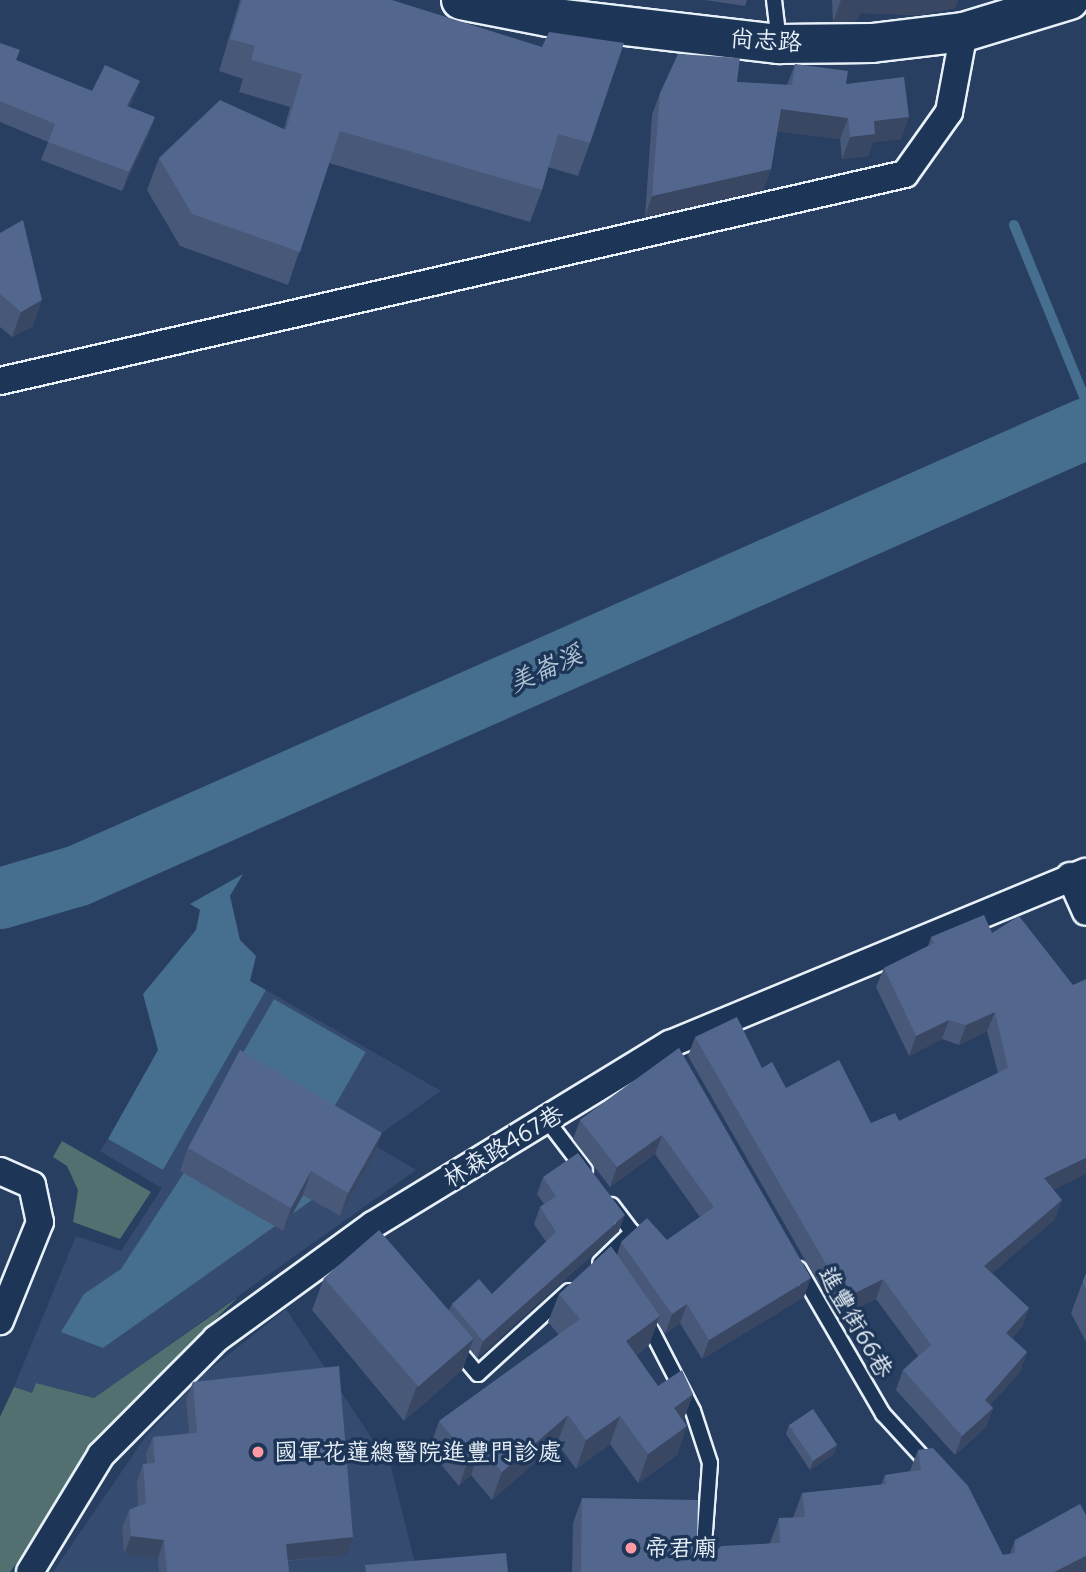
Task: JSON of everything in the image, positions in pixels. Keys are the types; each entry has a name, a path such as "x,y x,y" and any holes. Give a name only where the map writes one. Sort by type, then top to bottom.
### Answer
{"street":[{"name":"尚志路","path":"461,0 548,17 779,44 872,44 964,32 1069,0"},
{"path":"0,381 905,174 949,112 964,32"},
{"path":"1078,874 1086,912"},
{"name":"林森路467巷","path":"30,1572 101,1455 216,1339 365,1239 546,1119 673,1050 1078,874"},
{"path":"0,1171 32,1185 40,1222 0,1321"}],"lane":[{"path":"774,0 779,44"},
{"path":"444,1334 478,1374 606,1266 632,1232 546,1119"},
{"name":"進豐街66巷","path":"793,1259 883,1414 938,1474"},
{"path":"636,1305 693,1410 710,1463 702,1572"}],"shaded area":[{"path":"243,874 230,896 240,940 256,956 250,981 266,990 163,1170 108,1139 158,1050 143,994 196,930 200,910 190,904"},
{"path":"266,990 441,1091 369,1142 416,1170 94,1398 36,1383 32,1394 14,1387 76,1236 121,1251 162,1188 100,1151 108,1139 163,1170"},
{"path":"274,999 366,1052 325,1122 234,1069"},
{"path":"206,1139 312,1200 103,1348 61,1332 84,1294 121,1269"},
{"name":"國軍花蓮總醫院進豐門診處","path":"286,1309 391,1467 415,1563 505,1572 53,1572 146,1436 203,1375"}],"green space":[{"path":"62,1141 151,1192 120,1239 73,1222 78,1190 67,1166 53,1157"},
{"path":"238,1297 135,1399 10,1572 0,1572 0,1417 14,1387 32,1393 36,1383 94,1398"}],"building":[{"path":"242,0 392,0 542,47 549,32 624,43 590,143 558,134 542,190 340,131 300,252 192,214 159,158 220,100 286,130 302,74 251,60 255,46 230,39"},
{"path":"0,43 20,50 16,60 92,91 105,65 140,81 127,106 155,117 129,172 48,142 55,124 0,101"},
{"path":"678,54 740,58 737,82 792,85 795,64 848,71 846,84 904,77 909,117 874,121 875,134 850,137 848,118 781,109 771,169 652,196 660,93"},
{"path":"23,220 42,300 21,312 0,294 0,233"},
{"path":"984,915 992,933 1019,916 1073,985 1086,979 1086,1158 1044,1178 1062,1200 984,1266 1029,1308 1006,1333 1027,1352 985,1400 993,1408 962,1436 903,1370 931,1345 883,1279 851,1295 845,1281 838,1285 695,1037 737,1017 762,1068 772,1062 786,1088 839,1060 871,1123 895,1113 899,1121 1008,1068 995,1012 966,1025 949,1020 916,1036 884,968 934,943 931,937"},
{"path":"679,1048 811,1278 709,1340 687,1304 672,1314 621,1242 647,1218 667,1240 714,1207 662,1135 617,1167 580,1120"},
{"path":"240,1050 382,1133 348,1193 311,1171 291,1208 188,1148"},
{"path":"578,1153 625,1215 483,1341 452,1304 479,1279 492,1294 556,1232 540,1207 556,1196 543,1177"},
{"path":"379,1230 473,1339 418,1387 324,1278"},
{"path":"611,1246 660,1316 626,1341 658,1386 682,1370 693,1394 674,1408 687,1426 648,1454 620,1416 586,1440 568,1415 502,1472 481,1446 469,1457 439,1421 580,1319 559,1294"},
{"name":"國軍花蓮總醫院進豐門診處","path":"339,1366 353,1537 286,1544 289,1572 167,1572 164,1540 131,1536 129,1510 146,1503 143,1464 155,1463 153,1437 197,1433 193,1382"},
{"path":"813,1409 837,1445 813,1461 789,1425"},
{"path":"933,1448 968,1486 1003,1555 1015,1553 1015,1540 1080,1504 1086,1515 1086,1556 1054,1572 581,1572 582,1498 698,1500 697,1547 711,1557 721,1546 780,1543 779,1518 805,1517 802,1493 886,1484 885,1475 921,1470 918,1450"},
{"path":"506,1553 508,1572 366,1572 365,1565"}],"waterway":[{"path":"1014,225 1086,401"},
{"name":"美崙溪","path":"0,898 78,875 1086,428"}],"place":[{"name":"國軍花蓮總醫院進豐門診處","path":"258,1452"},
{"name":"帝君廟","path":"631,1548"}]}
